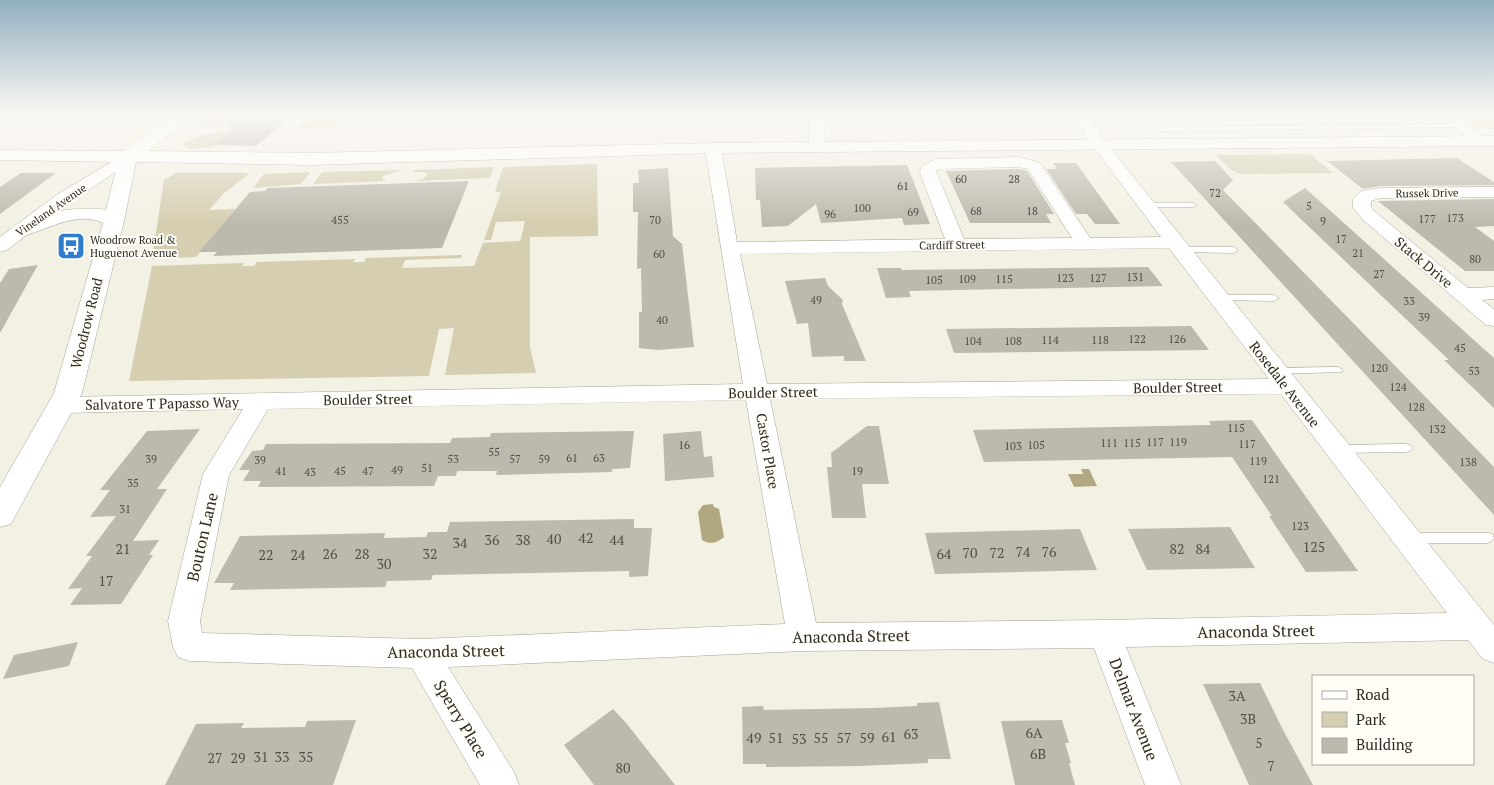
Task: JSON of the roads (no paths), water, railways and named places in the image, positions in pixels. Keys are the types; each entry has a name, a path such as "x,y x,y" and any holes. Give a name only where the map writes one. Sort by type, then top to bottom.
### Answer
{"street":[{"path":"128,157 136,152"},
{"path":"0,154 321,159 584,152"},
{"name":"Castor Place","path":"714,152 729,248 758,392 803,636"},
{"name":"Rosedale Avenue","path":"1104,152 1335,449 1485,638"},
{"name":"Woodrow Road","path":"0,515 63,406 114,221 128,157"},
{"name":"Vineland Avenue","path":"0,246 64,198 128,157"},
{"path":"957,245 928,173 928,169 936,164 1020,162 1034,166 1084,242"},
{"name":"Russek Drive","path":"1362,199 1368,195 1380,193 1494,192"},
{"name":"Stack Drive","path":"1362,199 1362,207 1368,215 1494,320"},
{"path":"20,231 52,219 75,215 101,215 114,221"},
{"name":"Cardiff Street","path":"729,248 1084,242 1178,246"},
{"path":"1462,294 1494,293"},
{"name":"Boulder Street","path":"261,401 758,392 1280,378"},
{"name":"Salvatore T Papasso Way","path":"63,406 261,401"},
{"name":"Bouton Lane","path":"226,648 189,647 184,621 216,474 261,401"},
{"name":"Anaconda Street","path":"226,648 421,654 803,636 1105,634 1485,638"},
{"name":"Delmar Avenue","path":"1105,634 1163,785"},
{"name":"Sperry Place","path":"421,654 501,785"}],"lane":[{"path":"1146,205 1194,205"},
{"path":"1178,246 1234,250"},
{"path":"1218,298 1274,298"},
{"path":"1280,378 1338,370"},
{"path":"1335,449 1406,448"},
{"path":"1406,538 1488,538"}],"place":[{"name":"Woodrow Road & Huguenot Avenue","path":"71,246"}]}
